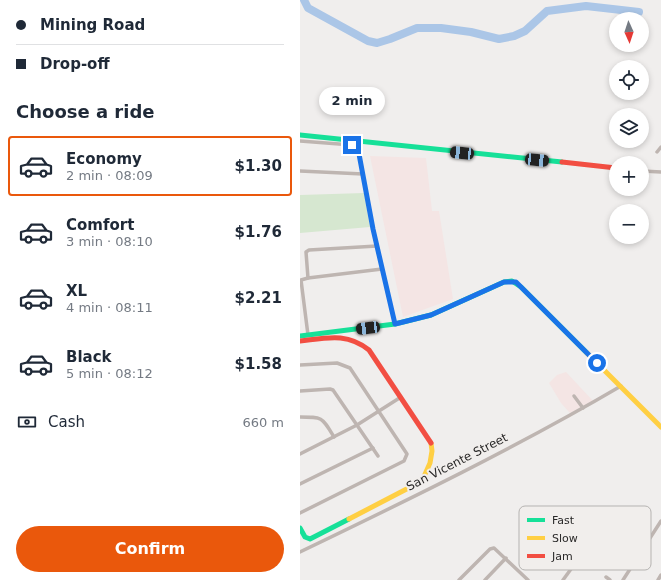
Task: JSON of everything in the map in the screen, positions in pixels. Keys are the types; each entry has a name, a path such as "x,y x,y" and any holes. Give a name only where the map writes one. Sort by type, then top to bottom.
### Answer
{"street":[{"path":"300,135 609,167"},
{"path":"300,141 352,145 356,148 359,154 377,246 395,324"},
{"path":"356,148 359,142"},
{"path":"657,152 661,147"},
{"path":"300,171 363,174"},
{"path":"649,171 661,172"},
{"path":"308,278 306,252 309,250 377,246"},
{"path":"308,335 301,283 302,280 382,269"},
{"path":"300,336 395,324 431,315 499,284 508,281 516,282 661,427"},
{"path":"300,341 338,337 365,346 401,397 432,446 424,478 416,484 310,539 304,537 300,528"},
{"path":"300,365 337,363 350,368 406,452 406,459 404,461 300,513"},
{"name":"San Vicente Street","path":"300,552 445,480 583,408 621,386"},
{"path":"300,391 333,390 378,456"},
{"path":"574,396 583,408"},
{"path":"300,454 357,425 401,397"},
{"path":"300,417 320,418 324,421 334,437"},
{"path":"300,484 373,448"},
{"path":"651,537 661,521"},
{"path":"459,580 492,548 496,548 528,580"},
{"path":"485,580 506,558"},
{"path":"563,580 570,570"},
{"path":"623,580 629,570"},
{"path":"658,580 661,576"},
{"path":"606,577 610,580"}],"shaded area":[{"path":"370,156 426,158 432,211 439,211 453,299 403,317"},
{"path":"566,372 593,401 570,413 561,403 549,383 557,375"}],"green space":[{"path":"364,193 370,227 300,233 300,195"}],"waterway":[{"path":"304,0 308,8 368,41 377,43 417,28 441,28 471,32 499,39 514,36 525,31 547,11 586,6 639,12"}],"traffic: fast":[{"path":"300,135 562,162"},
{"path":"300,336 395,324 431,315 504,282 512,281 521,287 587,353"},
{"path":"300,528 305,537 310,539 349,519"}],"traffic: slow":[{"path":"587,353 661,427"},
{"path":"349,519 422,481 430,463 432,451 431,443"}],"traffic: jam":[{"path":"562,162 609,167"},
{"path":"300,341 344,338 361,344 369,350 431,443"}],"route":[{"path":"352,145 356,148 359,154 373,229 395,324 431,315 499,284 512,281 519,284 597,363"}]}
